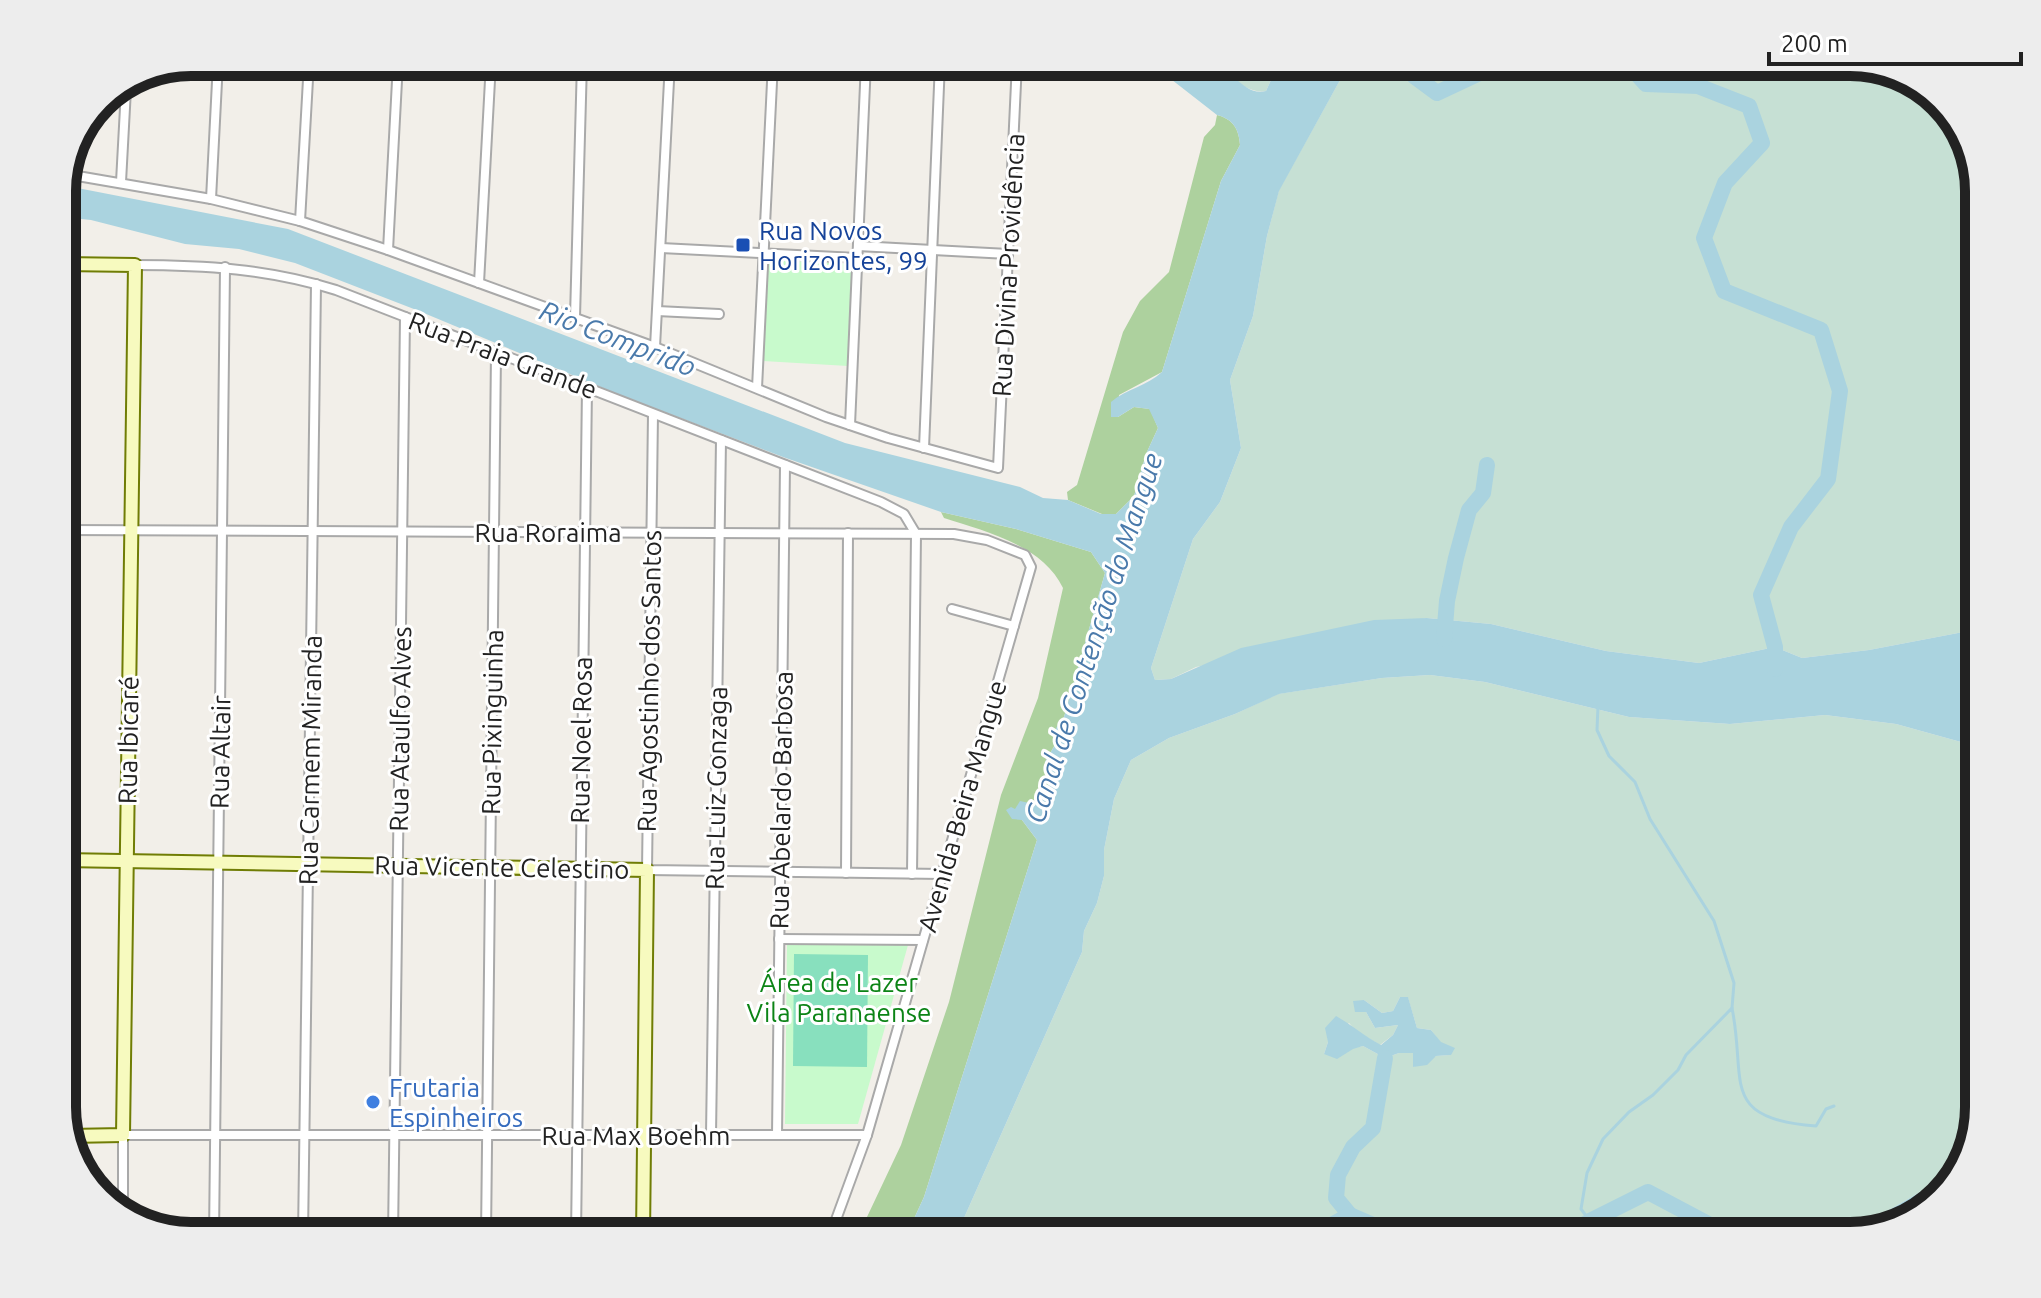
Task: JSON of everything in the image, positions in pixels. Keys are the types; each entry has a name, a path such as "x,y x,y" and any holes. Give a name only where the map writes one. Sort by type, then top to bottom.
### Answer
{"street":[{"path":"211,199 217,76"},
{"path":"300,221 308,76"},
{"path":"388,250 397,76"},
{"path":"479,283 490,76"},
{"path":"575,317 582,76"},
{"path":"655,347 669,76"},
{"path":"757,388 772,76"},
{"path":"850,425 865,76"},
{"path":"77,176 211,199 300,221 575,317 850,425 924,448 939,76"},
{"name":"Rua Divina Providência","path":"924,448 998,468 1016,76"},
{"path":"121,182 126,96"},
{"path":"858,246 1008,254"},
{"path":"661,248 857,258"},
{"name":"Rua Praia Grande","path":"76,264 225,267 316,284 894,508 908,518 916,534"},
{"name":"Rua Ibicaré","path":"123,1200 135,265"},
{"name":"Rua Altair","path":"214,1222 225,267"},
{"name":"Rua Carmem Miranda","path":"303,1222 316,284"},
{"path":"657,311 719,314"},
{"name":"Rua Ataulfo Alves","path":"393,1222 405,317"},
{"name":"Rua Pixinguinha","path":"486,1222 496,353"},
{"name":"Rua Noel Rosa","path":"576,1222 587,388"},
{"name":"Rua Agostinho dos Santos","path":"643,1222 653,414"},
{"name":"Rua Luiz Gonzaga","path":"711,1135 721,440"},
{"name":"Rua Abelardo Barbosa","path":"777,1135 785,465"},
{"name":"Rua Roraima","path":"76,530 916,534 974,537 1020,552 1028,558"},
{"path":"846,873 848,533"},
{"path":"912,874 916,534"},
{"name":"Avenida Beira Mangue","path":"835,1222 867,1135 1031,567 1028,558"},
{"path":"952,609 1014,626"},
{"name":"Rua Vicente Celestino","path":"76,860 942,874"},
{"path":"779,939 923,940"},
{"name":"Rua Max Boehm","path":"80,1136 867,1135"}],"green space":[{"path":"1230,76 1275,76 1266,91 1252,90"},
{"path":"1342,76 1850,76 1880,80 1908,91 1931,110 1950,133 1959,154 1965,183 1965,632 1869,650 1802,658 1775,647 1699,663 1606,651 1491,624 1427,618 1196,667 1171,679 1155,680 1151,668 1193,539 1220,502 1241,448 1230,380 1253,316 1267,236 1279,190"},
{"path":"1217,115 1234,126 1240,145 1221,181 1162,372 1119,395 1118,417 1134,407 1150,409 1158,428 1146,454 1134,496 1116,514 1102,514 1068,500 1067,492 1077,485 1123,332 1140,301 1169,272 1204,137 1215,125"},
{"path":"767,260 852,264 848,366 763,361"},
{"path":"941,512 1016,529 1091,552 1105,573 1064,717 1057,728 1056,743 1045,762 1050,784 1022,820 1037,840 924,1197 912,1222 865,1222 901,1145 949,1002 1001,795 1038,698 1063,588 1054,573 1027,550 944,518"},
{"path":"1430,675 1485,682 1629,717 1730,724 1825,715 1896,724 1965,743 1965,1107 1961,1137 1950,1165 1935,1183 1873,1219 1850,1222 962,1222 1082,952 1084,931 1097,903 1104,876 1104,850 1114,799 1131,760 1169,738 1235,714 1278,694 1382,678","holes":["1400,997 1408,998 1417,1028 1431,1030 1450,1055 1436,1056 1413,1067 1414,1053 1399,1053 1385,1058 1363,1046 1324,1054 1328,1042 1349,1023 1356,1031 1380,1045 1393,1035 1398,1025 1375,1028 1366,1012 1364,1000 1382,1013 1393,1011"]},
{"name":"Área de Lazer Vila Paranaense","path":"787,945 908,945 858,1124 785,1124"},
{"path":"794,954 868,955 867,1067 793,1066"}],"water":[{"name":"Canal de Contenção do Mangue","path":"1167,76 1233,76 1244,86 1258,92 1266,91 1275,76 1342,76 1279,191 1267,236 1253,316 1230,380 1241,448 1220,502 1193,539 1151,668 1155,680 1171,679 1241,648 1374,620 1427,618 1491,624 1606,651 1699,663 1775,647 1802,658 1869,650 1965,632 1965,743 1896,724 1825,715 1730,724 1629,717 1485,682 1430,675 1382,678 1279,694 1169,738 1131,760 1114,799 1104,850 1104,876 1097,903 1084,931 1082,952 962,1222 912,1222 924,1197 1037,840 1022,820 1012,819 1006,810 1011,807 1015,809 1020,801 1034,804 1049,784 1045,762 1056,743 1056,728 1064,717 1105,573 1091,552 1016,529 941,512 783,457 620,395 295,263 239,249 185,244 76,218 76,188 288,229 845,443 1020,487 1043,498 1068,500 1101,514 1116,514 1134,496 1146,454 1158,428 1149,409 1134,407 1118,417 1111,417 1111,402 1162,372 1221,181 1240,145 1237,130 1231,122 1217,115"},
{"path":"1400,997 1408,997 1417,1028 1431,1030 1441,1042 1455,1048 1451,1055 1436,1056 1427,1065 1413,1067 1413,1053 1399,1053 1385,1058 1363,1046 1337,1059 1324,1054 1328,1042 1325,1028 1336,1016 1381,1045 1393,1035 1398,1025 1375,1028 1366,1012 1355,1012 1353,1001 1364,1000 1382,1013 1393,1011"},
{"path":"1935,1183 1908,1207 1873,1219"}],"waterway":[{"path":"1414,76 1437,93 1473,76"},
{"path":"1639,76 1646,84 1698,86 1749,106 1762,143 1725,183 1704,238 1724,291 1821,330 1840,391 1828,479 1791,527 1761,595 1775,647 1775,669"},
{"path":"1444,639 1447,601 1456,558 1469,510 1483,493 1487,465"},
{"path":"1598,706 1597,730 1609,756 1635,782 1650,819 1714,921 1734,983 1732,1008"},
{"path":"1590,1221 1581,1209 1587,1173 1603,1139 1678,1070 1686,1055 1732,1008 1739,1076 1750,1105 1764,1115 1785,1122 1816,1126 1826,1109 1834,1106"},
{"path":"1350,1215 1336,1198 1338,1175 1353,1147 1373,1128 1385,1058"},
{"path":"1588,1222 1648,1192 1705,1222"},
{"path":"1337,1222 1350,1215 1366,1222"}],"place":[{"name":"Rua Novos Horizontes, 99","path":"743,245"},
{"name":"Frutaria Espinheiros","path":"373,1102"}],"water label":[{"name":"Rio Comprido","path":"618,338"}]}
